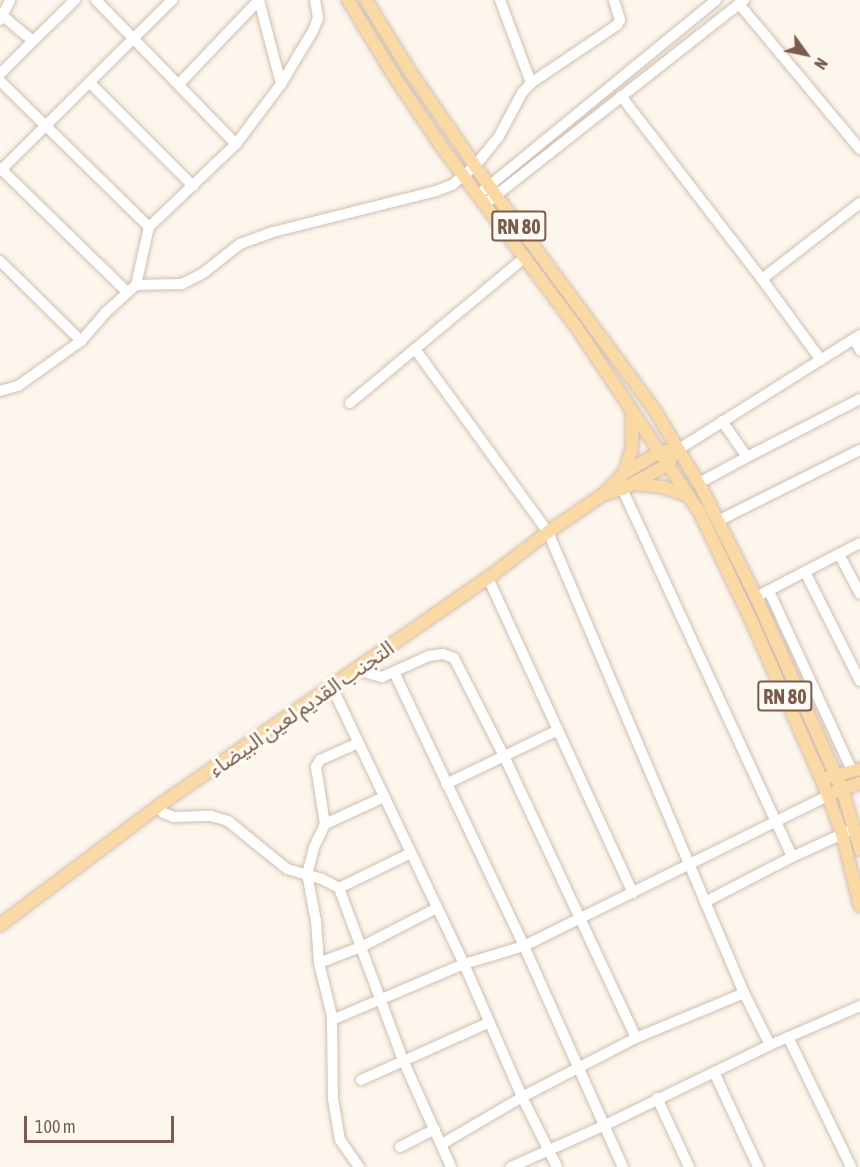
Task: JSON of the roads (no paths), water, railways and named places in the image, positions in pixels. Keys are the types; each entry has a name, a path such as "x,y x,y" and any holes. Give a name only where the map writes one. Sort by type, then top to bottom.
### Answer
{"main road":[{"name":"RN 80","path":"348,0 394,76 464,176 577,328 710,531 822,780 842,834 860,906"},
{"name":"RN 80","path":"366,0 409,70 475,166 619,360 679,448 756,597 842,789 860,849"},
{"path":"624,481 632,449 632,411"},
{"path":"624,481 660,452 679,448"},
{"path":"624,481 667,465 679,448"},
{"path":"624,481 663,487 688,496"},
{"name":"التجنب القديم لعين البيضاء","path":"0,925 157,807 357,670 488,578 548,532 624,481"},
{"path":"822,780 856,770"},
{"path":"828,795 860,783"}],"street":[{"path":"10,0 2,18 33,41"},
{"path":"0,74 75,0"},
{"path":"96,0 236,144"},
{"path":"172,0 136,39 1,170 132,289 182,284 202,274 240,244 273,232 436,191 464,176 499,136 522,93 531,83 617,25 620,20 614,0"},
{"path":"179,84 259,0"},
{"path":"259,0 281,84"},
{"path":"0,391 18,386 81,341 132,289 149,227 236,144 281,84 313,32 318,18 315,0"},
{"path":"500,0 531,83"},
{"path":"482,200 715,0"},
{"path":"493,191 621,96 741,2 860,149"},
{"path":"0,81 149,227"},
{"path":"90,83 193,186"},
{"path":"621,96 762,279 821,360"},
{"path":"762,279 860,203"},
{"path":"350,403 525,257"},
{"path":"0,261 81,341"},
{"path":"679,448 857,337 860,350"},
{"path":"415,349 548,532 744,993 770,1045"},
{"path":"699,483 860,399"},
{"path":"722,422 747,457"},
{"path":"718,521 860,450"},
{"path":"624,481 792,857"},
{"path":"756,597 860,543"},
{"path":"839,554 860,594"},
{"path":"805,572 860,681"},
{"path":"488,578 633,893"},
{"path":"769,591 856,770"},
{"path":"772,633 786,626"},
{"path":"357,670 382,677 429,656 443,654 454,658 504,756 578,920 636,1038"},
{"path":"394,672 524,946 623,1167"},
{"path":"796,686 811,678"},
{"path":"332,687 464,964 522,1097 557,1167"},
{"path":"446,784 558,730"},
{"path":"358,742 320,760 316,767 325,824 314,847 307,874 316,921 319,963 332,1020 333,1099 340,1140 359,1167"},
{"path":"332,1020 464,964 524,946 690,866 828,795"},
{"path":"325,824 384,797"},
{"path":"157,807 164,813 174,816 211,816 228,821 280,865 339,888 403,1060 451,1167"},
{"path":"705,902 792,857 855,829"},
{"path":"339,888 411,853"},
{"path":"319,963 361,948 437,908"},
{"path":"442,1144 522,1097 636,1038 744,993"},
{"path":"511,1167 603,1126 788,1036 860,1006"},
{"path":"361,1080 490,1022"},
{"path":"788,1036 851,1167 860,1164"},
{"path":"714,1072 758,1167"},
{"path":"657,1098 689,1167"},
{"path":"400,1147 435,1129"}]}
